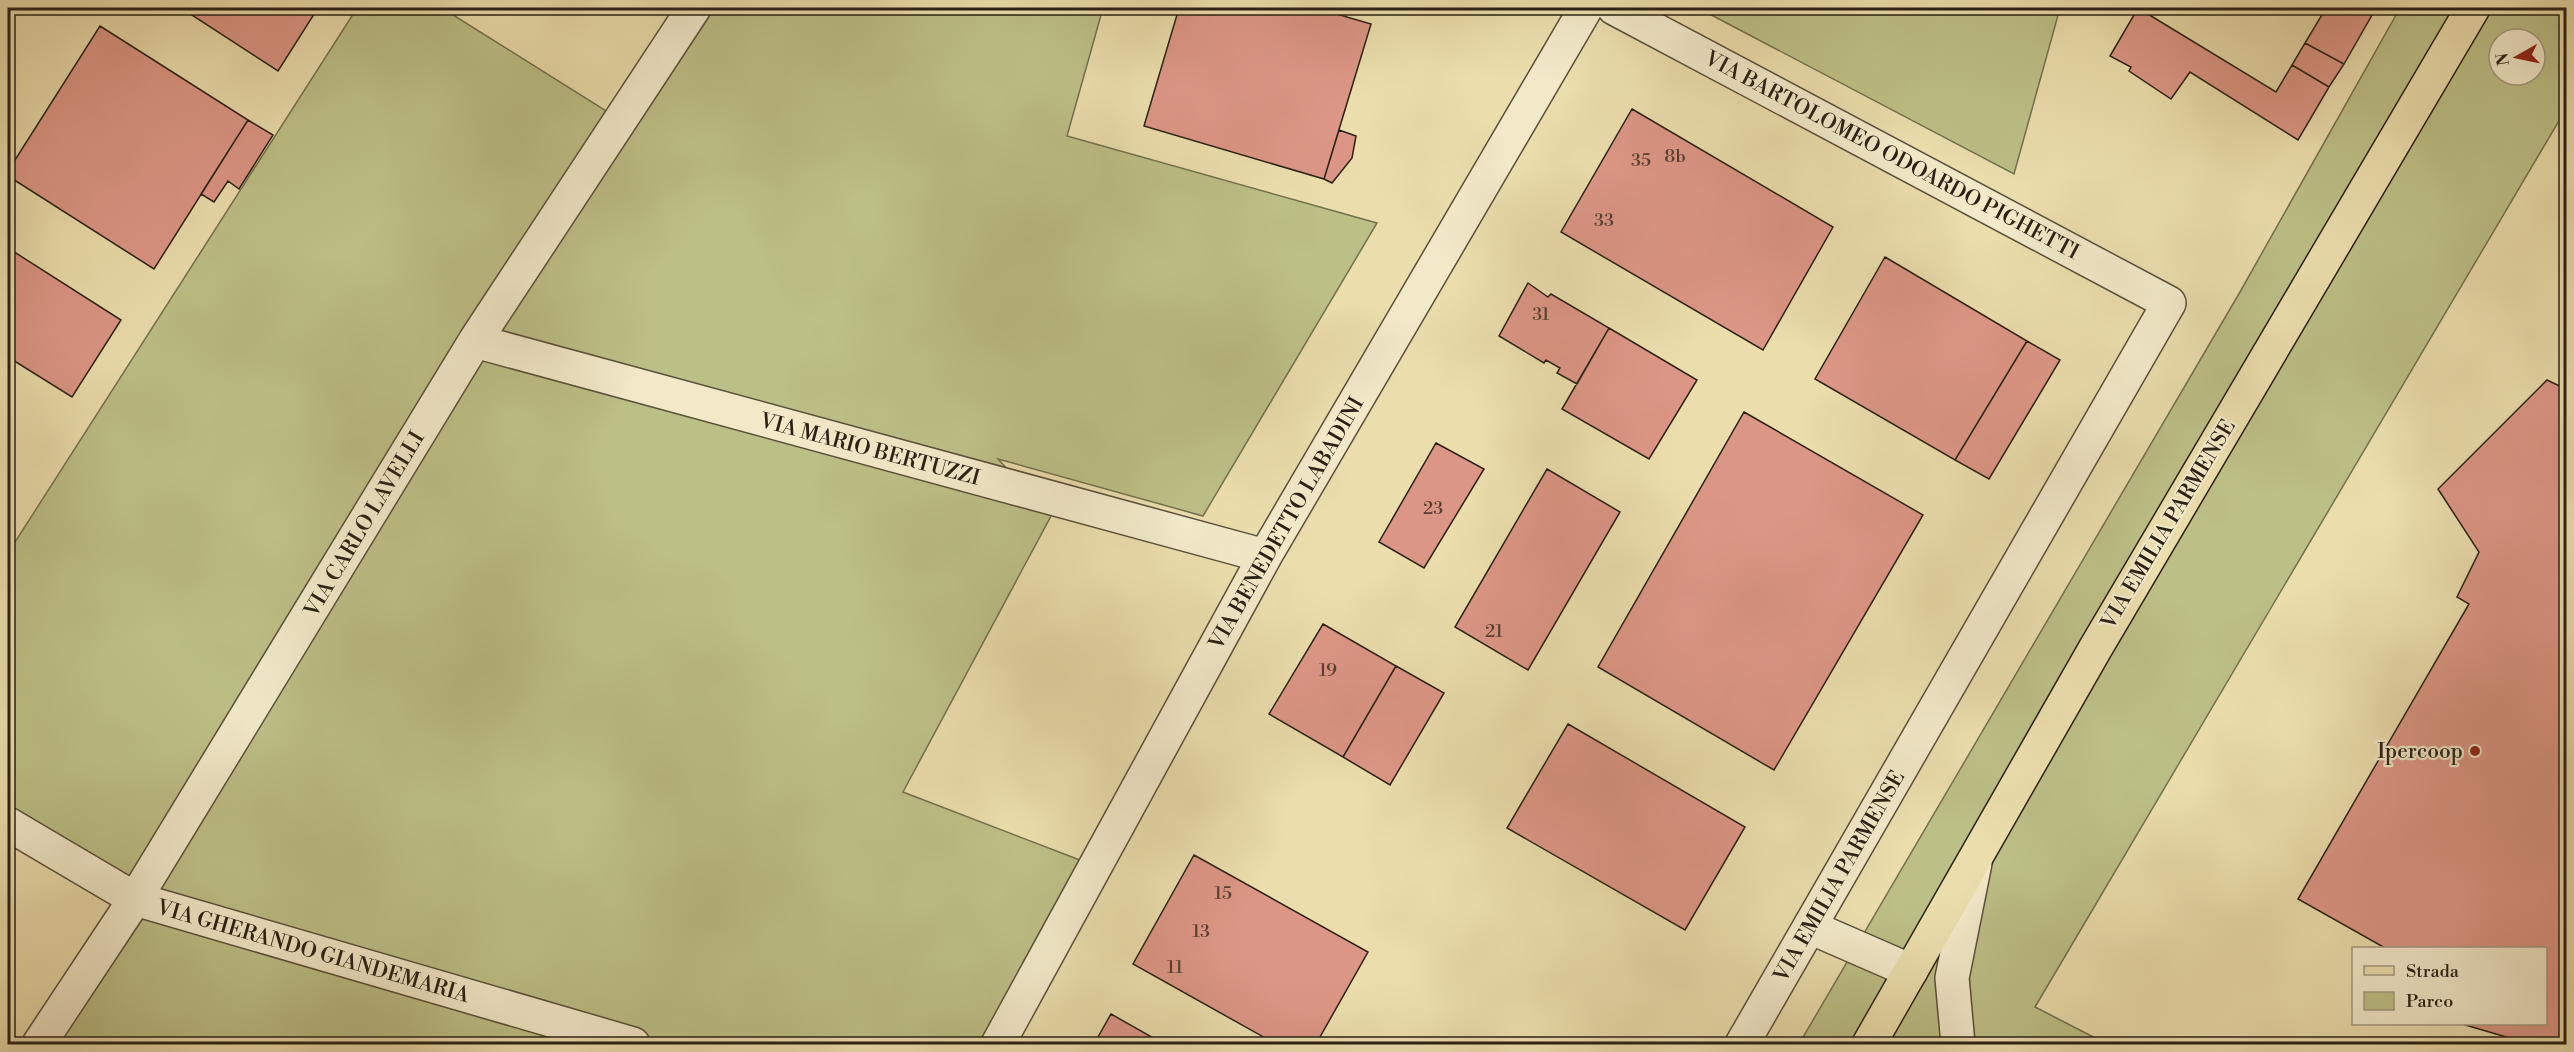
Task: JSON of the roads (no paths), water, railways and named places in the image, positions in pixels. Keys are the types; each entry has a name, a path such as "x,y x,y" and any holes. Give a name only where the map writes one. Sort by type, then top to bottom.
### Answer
{"main road":[{"name":"VIA EMILIA PARMENSE","path":"1869,1044 1975,863 2095,649 2473,8"}],"street":[{"name":"VIA CARLO LAVELLI","path":"39,1044 135,899 475,341 694,8"},
{"name":"VIA BENEDETTO LABADINI","path":"998,1044 1265,556 1586,8"},
{"name":"VIA BARTOLOMEO ODOARDO PIGHETTI","path":"1614,8 2169,303"},
{"name":"VIA EMILIA PARMENSE","path":"1742,1044 2169,303"},
{"name":"VIA MARIO BERTUZZI","path":"475,341 1265,556"},
{"name":"VIA GHERANDO GIANDEMARIA","path":"8,824 135,899 633,1044"},
{"path":"1958,1044 1952,978 1975,863"},
{"path":"1810,927 1911,971"}],"place":[{"name":"Ipercoop","path":"2475,751"}]}
